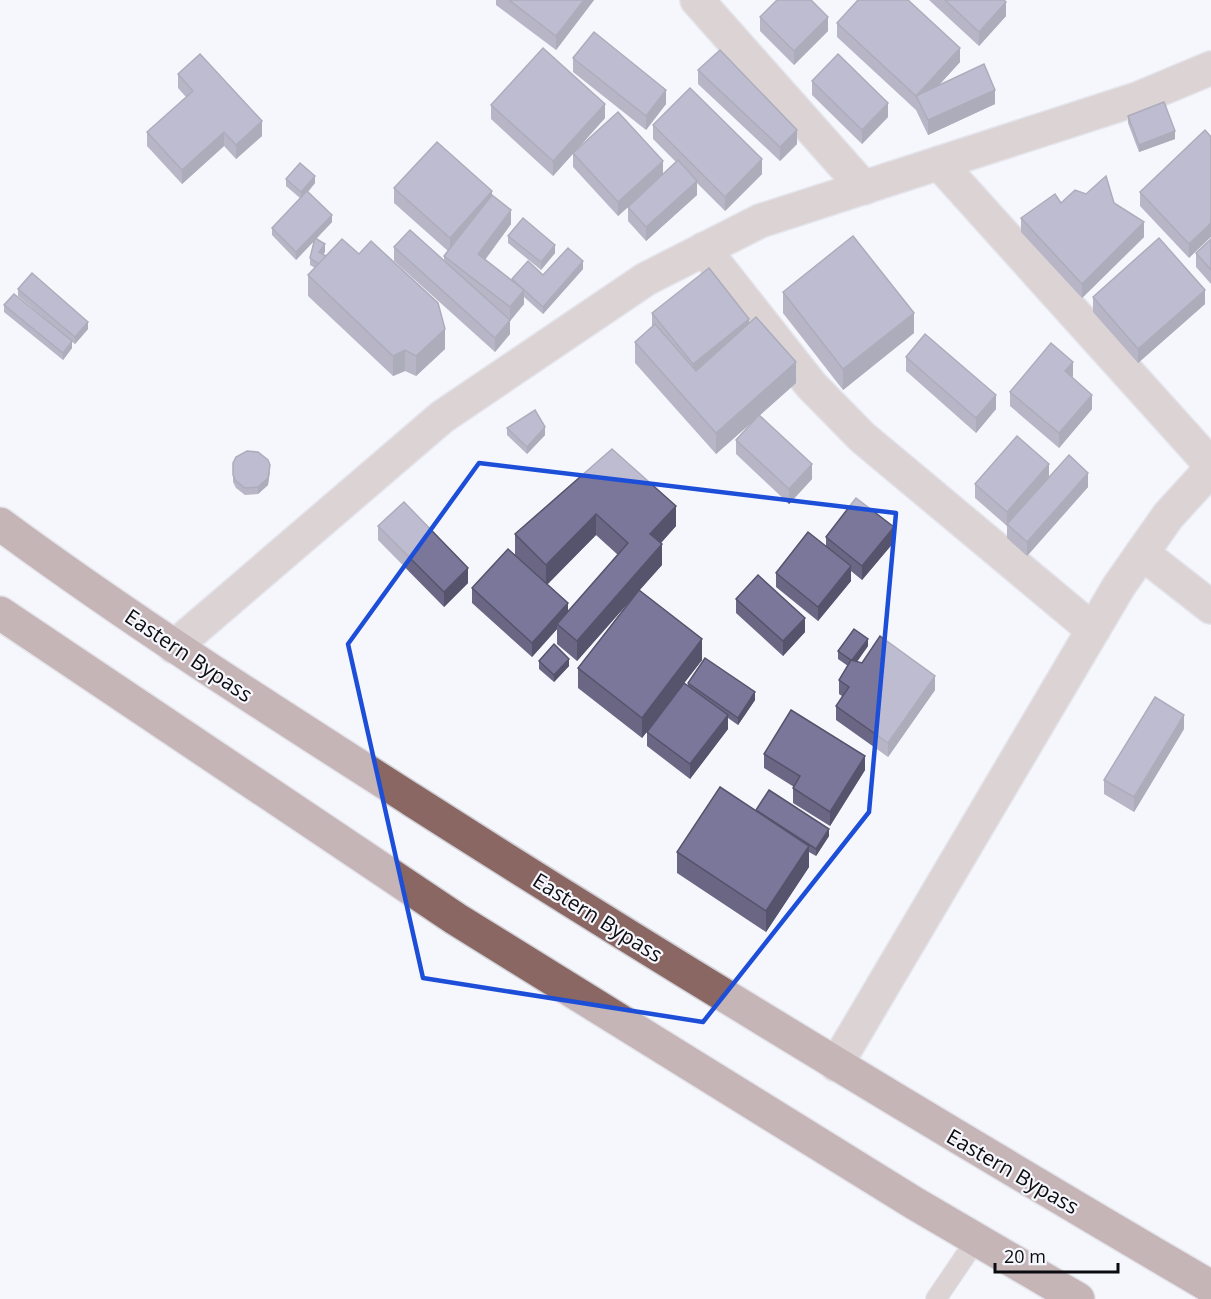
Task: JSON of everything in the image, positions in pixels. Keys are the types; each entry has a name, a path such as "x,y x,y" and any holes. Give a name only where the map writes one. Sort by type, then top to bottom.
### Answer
{"main road":[{"name":"Eastern Bypass","path":"0,524 174,647 498,855 836,1065 1211,1287"},
{"path":"0,613 456,919 976,1240 1078,1299"}],"street":[{"path":"697,0 864,188"},
{"path":"174,647 442,417 646,279 760,221 1137,99 1211,68"},
{"path":"836,1065 1119,586 1168,516 1211,467 939,163"},
{"path":"704,249 811,385 862,437 1093,630"},
{"path":"1142,553 1211,607"}],"lane":[{"path":"936,1299 976,1240"}],"highlighted area":[{"path":"479,463 896,513 869,812 703,1022 423,978 348,644"}],"building":[{"path":"509,0 584,0 556,36"},
{"path":"777,0 811,0 828,17 794,51 760,17"},
{"path":"858,0 908,0 960,48 916,96 837,23"},
{"path":"945,0 1004,0 1006,2 979,32"},
{"path":"594,32 666,90 646,116 573,58"},
{"path":"543,48 605,104 553,161 491,105"},
{"path":"720,50 797,130 780,147 698,70"},
{"path":"200,54 262,121 236,145 224,132 182,170 147,132 193,91 178,74"},
{"path":"838,54 888,103 862,130 812,81"},
{"path":"984,64 995,90 928,120 916,96"},
{"path":"690,88 762,159 725,197 653,125"},
{"path":"1164,102 1175,131 1139,145 1128,116"},
{"path":"618,112 663,161 618,202 573,153"},
{"path":"1205,130 1211,137 1211,223 1189,244 1140,192"},
{"path":"437,142 492,191 450,238 394,188"},
{"path":"678,160 697,181 646,227 628,207"},
{"path":"300,163 315,176 301,192 286,179"},
{"path":"1106,176 1114,203 1144,222 1082,284 1021,218 1055,194 1061,203 1075,190 1086,194"},
{"path":"307,191 332,215 296,252 272,228"},
{"path":"492,195 511,210 478,254 524,290 510,307 444,256"},
{"path":"523,218 555,245 541,262 508,236"},
{"path":"410,230 510,320 495,338 394,247"},
{"path":"853,236 914,313 843,369 783,292"},
{"path":"315,238 325,244 319,252 326,256 319,264 310,258"},
{"path":"1159,238 1205,290 1138,349 1093,297"},
{"path":"342,239 359,254 371,241 438,303 445,329 416,356 405,350 393,356 308,275"},
{"path":"1211,239 1211,270 1196,253"},
{"path":"568,248 583,261 543,307 512,279 528,261 543,275"},
{"path":"709,268 749,319 693,364 652,313"},
{"path":"32,273 88,322 75,337 18,289"},
{"path":"14,294 72,341 63,353 4,305"},
{"path":"756,317 796,362 716,433 635,342 655,324 696,371"},
{"path":"925,334 996,395 976,418 906,357"},
{"path":"1051,343 1073,362 1065,371 1092,395 1059,433 1010,392"},
{"path":"535,410 545,427 527,447 507,428"},
{"path":"759,415 812,464 789,489 736,440"},
{"path":"1017,436 1049,464 1007,512 975,484"},
{"path":"612,449 676,506 650,534 662,544 577,641 557,624 628,543 596,514 546,565 515,534"},
{"path":"247,451 258,452 268,460 270,465 268,478 258,487 245,488 236,481 233,475 233,463 236,457"},
{"path":"1069,455 1088,473 1027,542 1007,524"},
{"path":"856,498 894,527 862,566 826,537"},
{"path":"404,502 468,568 444,592 378,526"},
{"path":"808,532 851,566 818,607 776,573"},
{"path":"508,549 568,603 532,643 472,588"},
{"path":"758,575 805,618 783,641 736,599"},
{"path":"639,590 702,639 642,718 578,668"},
{"path":"854,629 868,639 851,660 838,651"},
{"path":"880,636 935,676 888,743 836,706 849,687 839,680 851,660 862,663"},
{"path":"554,644 569,659 554,675 539,661"},
{"path":"705,658 755,692 738,718 688,683"},
{"path":"684,683 728,715 690,764 647,732"},
{"path":"1155,697 1184,715 1134,797 1104,780"},
{"path":"791,710 865,756 830,812 793,788 800,776 764,754"},
{"path":"720,787 809,846 766,911 677,852"},
{"path":"769,790 829,829 816,849 756,810"}]}
